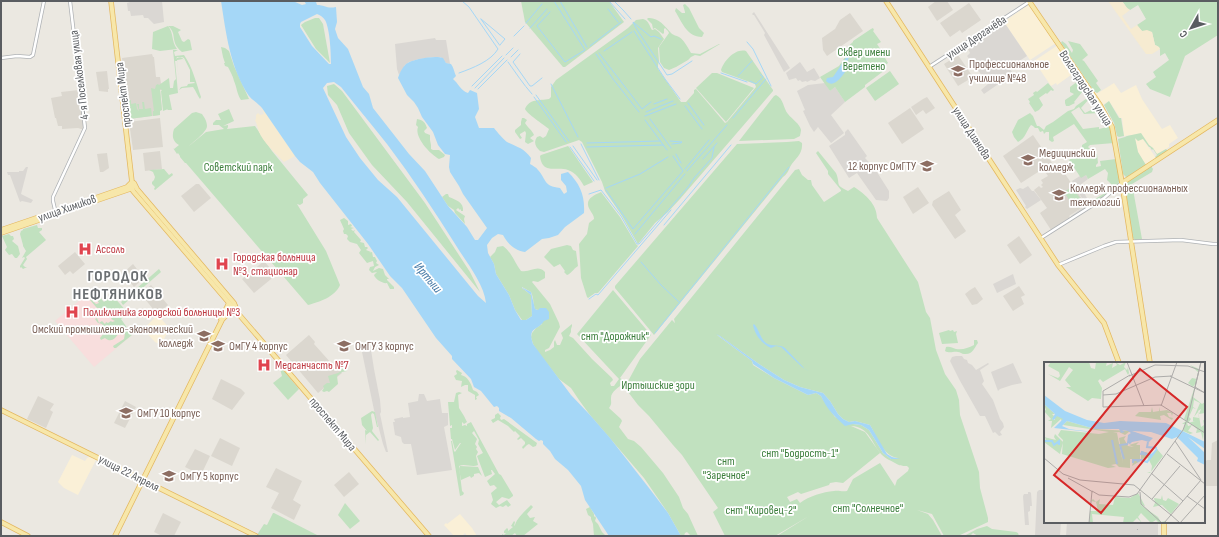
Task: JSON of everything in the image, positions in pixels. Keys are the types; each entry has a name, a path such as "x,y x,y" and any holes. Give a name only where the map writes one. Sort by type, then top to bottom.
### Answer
{"main road":[{"name":"проспект Мира","path":"112,1 132,187 428,536"},
{"name":"улица Дианова","path":"886,1 1058,265 1104,323 1119,362"},
{"name":"Волгоградская улица","path":"1027,3 1033,8 1100,104 1113,130 1150,362"},
{"name":"Волгоградская улица","path":"1027,3 1110,119 1116,138 1122,183"},
{"path":"1122,183 1218,120"},
{"name":"улица Химиков","path":"1,233 132,187"},
{"name":"улица Химиков","path":"1,230 7,230"},
{"path":"142,480 232,304"},
{"path":"114,536 222,320 232,304"},
{"name":"улица 22 Апреля","path":"1,410 256,536"},
{"path":"1,522 28,536"},
{"path":"1164,523 1164,536"}],"street":[{"path":"1,58 17,56 30,57 34,54 44,1"},
{"name":"4-я Поселковая улица","path":"56,213 52,201 53,197 85,127 70,1"},
{"name":"улица Дергачёва","path":"929,67 1027,3"},
{"path":"1041,239 1104,198 1122,183"},
{"path":"1058,265 1116,242 1181,240 1218,244"}],"shaded area":[{"path":"133,1 162,1 164,22 154,24 148,18 144,18 143,15 131,16 130,11 128,11 127,3"},
{"path":"936,1 947,1 953,10 937,21 928,7"},
{"path":"969,3 981,20 962,33 960,30 950,37 940,23"},
{"path":"1028,5 1031,7 1056,43 1030,60 1004,22"},
{"path":"754,12 790,68 784,72 764,35 765,33 752,14"},
{"path":"850,13 863,31 827,56 823,50 822,38 835,29 840,20"},
{"path":"1004,22 1027,56 1009,68 1012,72 1009,74 1010,76 984,94 981,90 988,84 972,62 975,60 974,58 970,60 967,56 970,53 968,49 986,37 984,34 996,26 998,29 998,26"},
{"path":"435,38 436,40 446,40 450,64 446,63 441,57 419,59 405,65 399,75 397,69 395,44"},
{"path":"1058,45 1078,74 1073,77 1071,75 1057,85 1056,83 1051,86 1034,61"},
{"path":"152,54 154,57 156,77 160,77 162,90 160,90 162,110 159,110 159,115 129,119 122,58"},
{"name":"Профессиональное училище №48","path":"958,55 973,77 958,86 944,64"},
{"path":"800,62 807,72 814,68 820,78 815,81 811,80 807,82 802,82 800,80 798,81 796,78 789,80 786,73"},
{"path":"107,71 108,92 99,91 96,72"},
{"path":"825,83 830,91 835,87 845,102 831,115 844,133 831,143 818,127 814,132 810,126 803,111 805,110 797,91 808,85"},
{"path":"1114,83 1121,93 1136,85 1142,99 1162,129 1170,125 1178,138 1169,144 1169,147 1157,155 1141,134 1124,136 1122,118 1120,118 1109,101 1103,105 1094,92 1098,93"},
{"path":"79,90 84,129 62,129 62,126 58,126 55,118 51,98 62,96 61,92"},
{"path":"927,97 935,108 926,114 923,110 916,115 911,107"},
{"path":"910,108 924,129 902,144 888,123"},
{"path":"160,118 163,147 133,150 129,122"},
{"path":"848,129 867,156 865,158 875,169 889,191 889,198 887,201 876,200 857,173 849,178 829,146 845,135 845,132"},
{"name":"Медицинский колледж","path":"1033,135 1052,163 1021,183 1003,156"},
{"path":"1135,139 1143,139 1156,158 1146,166 1138,152"},
{"path":"160,151 162,169 145,171 143,153"},
{"path":"107,153 109,168 103,172 100,172 97,154"},
{"name":"Колледж профессиональных технологий","path":"1059,165 1086,205 1051,230 1040,213 1047,208 1034,190 1039,186 1041,188 1043,187 1041,185 1043,183 1041,180 1048,176 1046,173"},
{"path":"26,167 28,167 21,194 33,200 31,203 20,202 10,175 8,175 7,172 23,171"},
{"path":"1086,175 1088,179 1080,185 1089,202 1095,199 1097,201 1072,218 1071,216 1086,205 1072,181 1080,176"},
{"path":"196,184 199,184 211,198 194,212 181,196"},
{"path":"1028,186 1041,200 1027,209 1016,190 1020,188 1023,189"},
{"path":"918,187 929,203 913,214 903,197"},
{"path":"949,191 961,210 955,215 966,231 955,239 932,205 933,201"},
{"path":"1019,236 1032,255 1020,264 1007,245"},
{"path":"75,252 85,264 73,274 70,271 65,275 58,266"},
{"path":"264,261 276,275 254,293 242,279"},
{"path":"133,264 144,278 134,287 123,273"},
{"path":"1013,274 1016,284 997,293 993,284"},
{"path":"151,285 168,305 157,314 141,294"},
{"path":"1019,286 1025,295 1021,297 1024,304 1013,311 1003,296"},
{"path":"975,287 983,299 977,304 972,305 965,294"},
{"path":"93,289 132,335 94,367 55,321"},
{"path":"158,315 170,329 170,332 166,335 161,345 155,342 143,329"},
{"path":"309,335 315,342 314,344 342,373 318,393 286,355"},
{"path":"371,350 380,400 380,414 388,452 386,452 383,444 374,410 362,352"},
{"path":"962,356 976,370 988,363 989,364 980,370 984,381 982,384 993,400 1003,423 1004,427 1000,432 1002,435 999,436 995,432 993,433 985,416 980,416 950,361 952,357"},
{"path":"1013,363 1022,383 1000,389 998,391 991,372"},
{"path":"221,379 241,389 245,393 232,410 212,399"},
{"path":"419,394 424,394 427,401 440,399 442,413 448,413 448,425 444,427 452,470 417,475 411,444 404,444 401,437 395,435 394,419 410,417 408,403 418,401"},
{"path":"38,396 54,404 50,410 53,412 46,428 27,419"},
{"name":"ОмГУ 10 корпус","path":"125,401 136,407 125,428 114,423"},
{"path":"220,438 240,448 232,466 211,456"},
{"path":"1218,440 1218,486 1205,486 1206,461 1211,460 1212,443"},
{"path":"195,449 210,456 201,475 185,467"},
{"path":"72,455 85,461 90,456 97,458 78,495 64,488 58,482"},
{"path":"276,468 302,481 293,500 301,505 294,520 271,508 279,493 266,487"},
{"path":"349,472 359,484 344,497 334,485"},
{"path":"1039,490 1044,490 1044,523 1061,523 1060,536 1035,536 1037,492"},
{"path":"1028,492 1031,493 1032,506 1030,506 1030,511 1028,512 1029,525 1025,525 1023,496 1024,494 1028,494"},
{"path":"163,513 181,522 174,536 162,536 154,532"},
{"path":"460,514 477,536 467,536 465,533 462,536 454,536 444,525"},
{"path":"1067,523 1158,523 1158,536 1066,536"}],"green space":[{"path":"521,1 609,1 624,22 563,67 525,22"},
{"path":"1122,1 1218,1 1218,35 1185,56 1170,97 1150,89 1146,84 1156,77 1153,72 1169,60 1165,53 1160,56 1160,49 1155,45 1152,32 1142,31 1137,25 1146,19 1138,5 1130,10"},
{"path":"685,4 689,8 699,28 704,33 702,37 689,32 675,11 676,8 682,13 685,13 683,5"},
{"path":"315,18 319,18 323,24 330,63 316,49 301,25"},
{"path":"643,19 648,22 652,30 655,29 659,32 664,39 658,48 658,69 681,102 686,102 696,89 725,123 727,122 756,87 755,84 722,72 721,70 730,56 738,51 746,51 773,91 680,199 655,223 638,244 622,216 605,191 582,142 579,140 544,152 540,151 537,148 535,141 537,137 540,136 543,138 546,136 549,129 525,109 529,103 549,99 551,97 551,87 556,80 628,28 636,20"},
{"path":"647,19 658,20 672,34 681,38 691,53 700,54 720,44 700,56 695,55 669,70 664,68 660,62 659,47 669,33 665,28 663,34 655,28 653,29 652,24"},
{"path":"168,26 173,26 181,30 178,32 182,41 184,42 188,39 190,40 192,50 182,52 178,48 174,41 173,32"},
{"path":"168,26 177,49 160,51 152,49 153,32"},
{"name":"Сквер имени Веретено","path":"873,28 873,31 881,42 877,44 883,53 885,54 890,48 891,51 885,58 888,63 883,67 885,70 845,102 835,87 830,91 820,77 839,66 845,57 840,50 845,49 853,41"},
{"path":"1062,41 1072,53 1073,50 1068,41 1080,44 1088,55 1082,60 1098,81 1096,83 1101,90 1097,93 1094,91 1061,43"},
{"path":"221,47 229,51 249,99 241,100 228,67 225,66"},
{"path":"173,50 178,50 174,52 175,56 184,55 187,60 201,97 200,99 193,87 182,88 179,90 181,87 195,83 190,82 190,70 184,58 180,57 183,59 177,60 179,84 177,61 175,61 178,93 169,95 172,110 167,110 168,109 163,111 162,90 160,89 162,110 160,111 160,115 153,116 154,111 151,88 155,89 156,85 159,85 169,78 170,88 173,88 174,81 176,79"},
{"path":"890,71 899,84 875,101 866,88"},
{"path":"712,73 717,73 754,88 726,122 696,88"},
{"path":"1078,81 1080,83 1077,89 1081,87 1083,83 1091,94 1089,95 1084,88 1074,102 1075,103 1066,106 1065,100 1074,94 1070,92 1070,87"},
{"path":"1048,83 1054,90 1051,90 1039,98 1043,105 1035,112 1028,99 1034,95 1033,93 1036,91 1037,92"},
{"path":"334,84 342,91 425,203 470,272 480,292 407,202 372,165 349,133 337,105 328,95 327,86"},
{"path":"776,95 781,99 786,112 799,126 801,130 800,136 794,139 739,141 774,96"},
{"path":"1090,96 1091,97 1081,108 1085,113 1099,106 1109,124 1102,124 1098,113 1084,114 1079,107 1071,112 1083,129 1099,127 1099,129 1111,126 1114,143 1090,145 1088,147 1090,149 1090,153 1097,154 1098,163 1096,167 1101,166 1100,161 1116,159 1120,179 1119,183 1114,189 1097,201 1095,199 1112,189 1112,186 1107,180 1108,173 1105,169 1088,179 1086,175 1081,178 1069,160 1079,153 1082,149 1082,145 1087,142 1074,124 1053,137 1054,141 1052,142 1049,140 1049,132 1044,134 1043,131 1040,132 1038,128 1031,125 1018,142 1012,132 1018,120 1030,113 1033,116 1037,126 1044,130 1046,126 1068,111 1074,109"},
{"path":"131,100 131,104 136,103 139,111 137,104 139,104 139,109 143,109 142,102 144,102 145,109 151,108 152,116 129,119 126,101"},
{"path":"1109,101 1119,118 1121,118 1124,136 1117,136 1114,123 1104,105"},
{"name":"Советский парк","path":"229,109 234,121 223,126 228,125 227,129 255,126 272,151 308,195 303,199 303,203 300,205 297,204 326,251 340,285 331,296 308,305 173,148 174,149 179,145 173,138 174,129 192,113 196,112 202,114 207,126 202,134 189,146 206,132 224,129 219,125 213,125 213,123 216,120 221,120 218,114"},
{"path":"522,118 527,120 525,123 534,135 530,138 534,141 528,144 525,142 525,131 520,134 522,138 520,139 515,132 515,130 521,125"},
{"path":"417,119 422,121 427,128 424,131 430,135 431,149 439,150 445,155 444,157 439,159 424,145 418,136 418,127 416,125"},
{"path":"1141,133 1157,154 1166,149 1168,151 1156,158 1155,157 1157,155 1153,149 1152,150 1149,147 1143,139 1138,141 1135,138 1138,152 1146,165 1127,178 1123,174 1118,139"},
{"path":"799,141 802,143 801,151 786,174 654,335 615,288 615,286 737,144"},
{"path":"568,146 593,182 584,186 578,176 571,171 547,168 541,162 541,155"},
{"path":"818,151 836,173 839,185 841,187 848,191 854,187 870,200 875,208 877,218 918,282 926,312 930,318 936,350 945,374 956,390 959,400 960,415 979,472 980,488 988,518 988,522 958,536 944,536 932,514 917,510 928,514 942,536 777,536 809,516 775,536 725,536 713,512 718,508 682,455 625,388 640,359 672,320 675,323 674,319 795,170 799,169 802,175 808,180 811,180 812,185 824,202 841,191 828,174 828,171 816,153","holes":["717,335 784,380 800,387 823,393 843,419 849,422 855,421 870,425 884,450 888,454 898,458 891,459 883,453 869,430 861,425 853,424 835,417 821,396 816,393 808,395 774,378 753,365 752,361","851,426 857,427 866,432 882,455 898,465 907,466 909,468 908,471 897,480 895,486 880,463 853,479 847,491 821,493 800,503 797,499 790,502 787,497 798,492 801,494 829,485 830,483 843,483 880,453 865,432"]},
{"path":"1151,166 1153,169 1152,172 1132,184 1142,239 1135,240 1133,238 1125,187 1126,183"},
{"path":"164,169 169,175 172,173 173,175 155,190 152,182 155,177 153,172 149,170"},
{"path":"1072,187 1082,201 1073,206 1064,192"},
{"path":"601,192 620,217 638,246 598,293 595,293 588,298 581,278 579,244 587,234 589,223 594,219 588,207 588,201"},
{"path":"446,194 461,203 463,211 458,208 456,210 465,216 465,224 454,210 448,206 442,197"},
{"path":"344,218 348,221 348,225 351,224 352,226 350,227 354,228 351,229 353,231 355,230 354,232 361,240 360,242 364,243 365,247 368,248 366,250 371,252 369,253 372,252 373,257 375,257 377,261 376,263 379,265 375,267 373,271 379,268 383,269 385,275 389,279 387,280 394,287 394,289 390,289 387,283 381,282 376,278 374,275 377,272 372,273 369,270 370,267 374,266 373,261 367,263 359,253 361,250 357,244 350,242 347,239 348,236 344,234 344,229 340,220"},
{"path":"37,225 38,228 42,228 39,232 46,240 26,257 27,259 23,265 27,267 23,269 21,267 20,268 25,258 22,258 26,251 20,234 21,231"},
{"path":"9,234 13,236 14,239 12,241 18,246 20,254 17,258 15,258 12,254 9,255 5,250 7,247 2,236"},
{"path":"567,245 571,246 573,250 576,251 578,266 567,275 560,264 554,267 544,257 551,249"},
{"name":"снт \"Дорожник\"","path":"503,246 511,255 521,271 539,269 545,272 545,278 538,282 532,282 550,304 560,327 549,348 545,350 545,352 554,347 555,340 557,345 560,345 563,338 561,333 572,324 569,336 573,338 612,378 613,380 610,383 611,386 614,386 619,379 577,334 613,290 651,335 620,378 623,380 623,383 612,393 609,408 621,419 622,421 619,427 628,439 634,441 641,447 663,473 679,497 683,508 688,514 698,536 691,536 687,532 684,536 681,536 668,513 644,478 590,415 571,388 559,379 538,352 531,337 536,328 542,324 538,310 535,309 531,292 522,287 531,295 532,316 526,320 522,320 496,274 494,264 490,257 495,252 497,247"},
{"path":"159,269 161,272 123,305 121,302"},
{"path":"94,290 104,302 112,295 128,313 121,319 132,335 116,348 113,346 124,339 125,333 121,328 120,330 117,328 116,330 119,333 114,339 109,340 105,338 101,340 100,338 105,332 108,333 108,331 102,328 102,324 98,323 95,319 97,318 99,323 102,321 105,324 106,322 108,323 115,321 111,319 113,316 112,315 115,314 113,311 110,312 108,310 104,313 100,308 96,307 90,300 91,299 96,304 99,303 97,300 99,301 98,298 93,298 92,296 94,294"},
{"path":"953,330 954,332 957,331 956,334 958,343 942,344 939,333"},
{"path":"974,340 977,340 978,343 973,351 967,354 945,351 946,347 956,349 968,348 974,345"},
{"path":"279,365 299,389 288,400 273,383 282,376"},
{"path":"342,365 343,369 346,368 347,371 342,372 337,376 338,384 329,392 322,391 324,388 323,386 330,383 328,376 341,371 340,367"},
{"path":"457,370 462,373 461,375 467,378 473,390 477,392 479,395 476,397 477,399 475,400 475,395 468,391 468,385 461,387 462,381 456,380 454,376 457,374"},
{"path":"456,393 462,393 458,395 459,408 467,422 464,424 462,422 462,426 467,426 467,424 471,422 499,474 513,495 509,499 502,497 496,502 499,505 507,500 511,505 508,507 506,505 496,508 491,504 493,500 491,493 497,488 494,485 490,486 487,481 495,474 491,470 492,474 485,477 477,456 483,453 478,444 479,440 474,431 472,433 477,439 475,444 478,452 476,456 478,465 459,466 462,491 464,493 460,496 451,441 455,452 461,443 455,450 452,439 451,439 450,428 452,428 452,425 450,426 448,402 454,402"},
{"path":"372,411 375,412 378,427 374,414 372,413 372,431 379,440 378,441 370,432 366,435 366,444 365,430 367,431 362,425 361,418"},
{"path":"498,413 501,416 501,420 504,419 537,443 536,446 533,447 529,444 523,449 522,447 525,442 521,438 518,440 517,439 520,436 515,431 514,432 498,420 493,423 491,420 495,418 495,415"},
{"path":"460,466 478,467 482,476 479,473 474,474 471,478 470,476 461,480 459,469"},
{"path":"345,503 360,521 350,529 338,515"},
{"path":"531,505 533,507 527,514 530,518 535,517 533,521 538,524 523,536 517,536 515,533 511,536 502,536 502,534 504,535 506,533 504,533 504,531 507,528 508,531 513,527 511,526 514,521 514,526 515,525 519,517"},
{"path":"590,507 594,517 595,516 596,518 595,521 606,536 594,536 591,517 588,515 586,509"},
{"path":"273,513 319,536 257,535 264,524 267,525"},
{"path":"987,526 992,529 1016,532 1019,536 978,536 973,533 971,535 972,536 964,536 977,529"}],"sand":[{"path":"1108,1 1122,1 1130,10 1122,16 1131,29 1137,25 1142,31 1147,30 1152,32 1155,45 1160,49 1152,54 1146,54"},
{"path":"262,108 295,156 284,162 267,144 259,132 255,120 258,113 260,115 264,114"}],"water":[{"name":"Иртыш","path":"221,1 293,1 302,5 306,4 304,1 320,1 316,2 317,5 330,8 336,7 337,22 335,29 338,38 348,49 363,87 369,94 373,108 409,154 425,171 448,206 467,227 475,240 478,240 487,228 463,194 450,172 450,155 445,154 438,145 433,132 422,117 414,102 407,95 398,78 401,71 409,62 424,58 443,58 446,63 451,64 456,76 453,79 461,89 468,93 470,90 477,93 479,109 475,117 479,128 494,128 507,142 526,152 531,158 530,164 537,169 546,182 551,186 560,188 564,194 567,192 566,186 561,180 561,174 568,172 572,176 583,195 584,213 565,227 558,235 542,239 525,252 509,244 503,235 498,234 492,238 487,245 488,253 494,264 496,274 509,295 521,320 526,320 532,316 531,295 521,287 531,292 535,309 538,310 540,308 546,308 549,312 549,319 544,321 532,331 531,334 533,344 571,395 610,438 649,488 668,513 681,536 609,536 585,500 581,486 568,470 555,459 543,444 543,441 536,439 511,418 499,411 497,406 494,407 481,391 474,387 471,379 452,359 452,356 436,338 402,288 390,276 368,244 313,172 300,162 262,108 249,96 237,74 233,62 227,38","holes":["317,14 323,18 327,24 330,41 331,64 329,64 312,46 300,27 301,22","334,82 341,87 396,156 432,208 482,288 486,303 478,296 397,197 378,180 360,158 346,137 323,88 327,83"]},
{"path":"852,51 845,66 846,71 840,79 832,84 826,81 827,78 833,77"},
{"path":"754,324 762,339 766,343 785,348 805,369 781,347 776,346 771,348 764,344 754,329"},
{"path":"716,334 784,380 800,387 823,393 843,419 849,422 855,421 870,425 887,454 900,459 891,459 883,453 869,430 861,425 853,424 845,426 831,412 821,396 816,393 808,395 774,378 753,364 752,361"}],"waterway":[{"path":"459,73 486,61 498,49 469,7 462,1"},
{"path":"550,12 537,26 565,62 585,50 554,1"},
{"path":"560,1 587,47"},
{"path":"609,1 625,19"},
{"path":"614,1 631,19"},
{"path":"526,23 542,4"},
{"path":"530,28 547,9"},
{"path":"608,9 618,22"},
{"path":"481,19 505,39 500,45 481,19"},
{"path":"590,46 621,22"},
{"path":"661,39 654,36 651,37 633,22 667,75 672,74 692,61"},
{"path":"514,36 524,26"},
{"path":"634,31 665,79 680,99"},
{"path":"604,51 632,32"},
{"path":"747,42 753,49 771,86"},
{"path":"506,55 513,48"},
{"path":"511,57 518,50"},
{"path":"599,53 642,109 651,102"},
{"path":"520,54 513,62 530,86 542,78"},
{"path":"596,54 613,79 639,112"},
{"path":"472,86 502,56"},
{"path":"475,88 504,58"},
{"path":"478,89 507,60"},
{"path":"738,76 752,61"},
{"path":"508,62 532,94"},
{"path":"721,73 747,82"},
{"path":"750,81 756,84 763,77 760,74"},
{"path":"733,118 766,79"},
{"path":"551,84 578,137"},
{"path":"536,95 569,141"},
{"path":"534,97 566,142"},
{"path":"654,104 667,99"},
{"path":"646,112 673,101"},
{"path":"688,103 704,125"},
{"path":"645,116 676,104"},
{"path":"685,106 702,129"},
{"path":"650,119 671,148"},
{"path":"645,120 667,150"},
{"path":"687,171 727,125"},
{"path":"685,169 709,140"},
{"path":"587,143 660,141"},
{"path":"670,141 682,142 672,144"},
{"path":"703,159 717,143"},
{"path":"581,144 599,180"},
{"path":"587,147 663,145"},
{"path":"664,225 731,145"},
{"path":"573,146 597,180"},
{"path":"570,147 594,181"},
{"path":"589,194 601,190 621,216 637,244 639,244 712,158 714,147"},
{"path":"676,154 681,163"},
{"path":"606,190 633,229 683,171 673,156"},
{"path":"606,188 640,174 668,157"},
{"path":"655,333 789,167"},
{"path":"635,234 685,174"},
{"path":"589,299 596,294 598,295 671,210"},
{"path":"641,262 661,285 679,302"}],"railway":[{"path":"1137,536 1138,523"}],"place":[{"name":"Профессиональное училище №48","path":"958,71"},
{"name":"Медицинский колледж","path":"1028,160"},
{"name":"12 корпус ОмГТУ","path":"927,166"},
{"name":"Колледж профессиональных технологий","path":"1059,195"},
{"name":"Ассоль","path":"85,249"},
{"name":"Городская больница №3, стационар","path":"222,264"},
{"name":"Поликлиника городской больницы №3","path":"72,312"},
{"name":"Омский промышленно-экономический колледж","path":"204,336"},
{"name":"ОмГУ 4 корпус","path":"218,346"},
{"name":"ОмГУ 3 корпус","path":"344,346"},
{"name":"Медсанчасть №7","path":"264,365"},
{"name":"ОмГУ 10 корпус","path":"126,413"},
{"name":"ОмГУ 5 корпус","path":"169,476"}],"district":[{"name":"ГОРОДОК НЕФТЯНИКОВ","path":"118,284"}],"park label":[{"name":"Иртышские зори","path":"658,385"},
{"name":"снт \"Бодрость-1\"","path":"800,453"},
{"name":"снт \"Заречное\"","path":"726,468"},
{"name":"снт \"Солнечное\"","path":"868,508"},
{"name":"снт \"Кировец-2\"","path":"761,510"}]}
